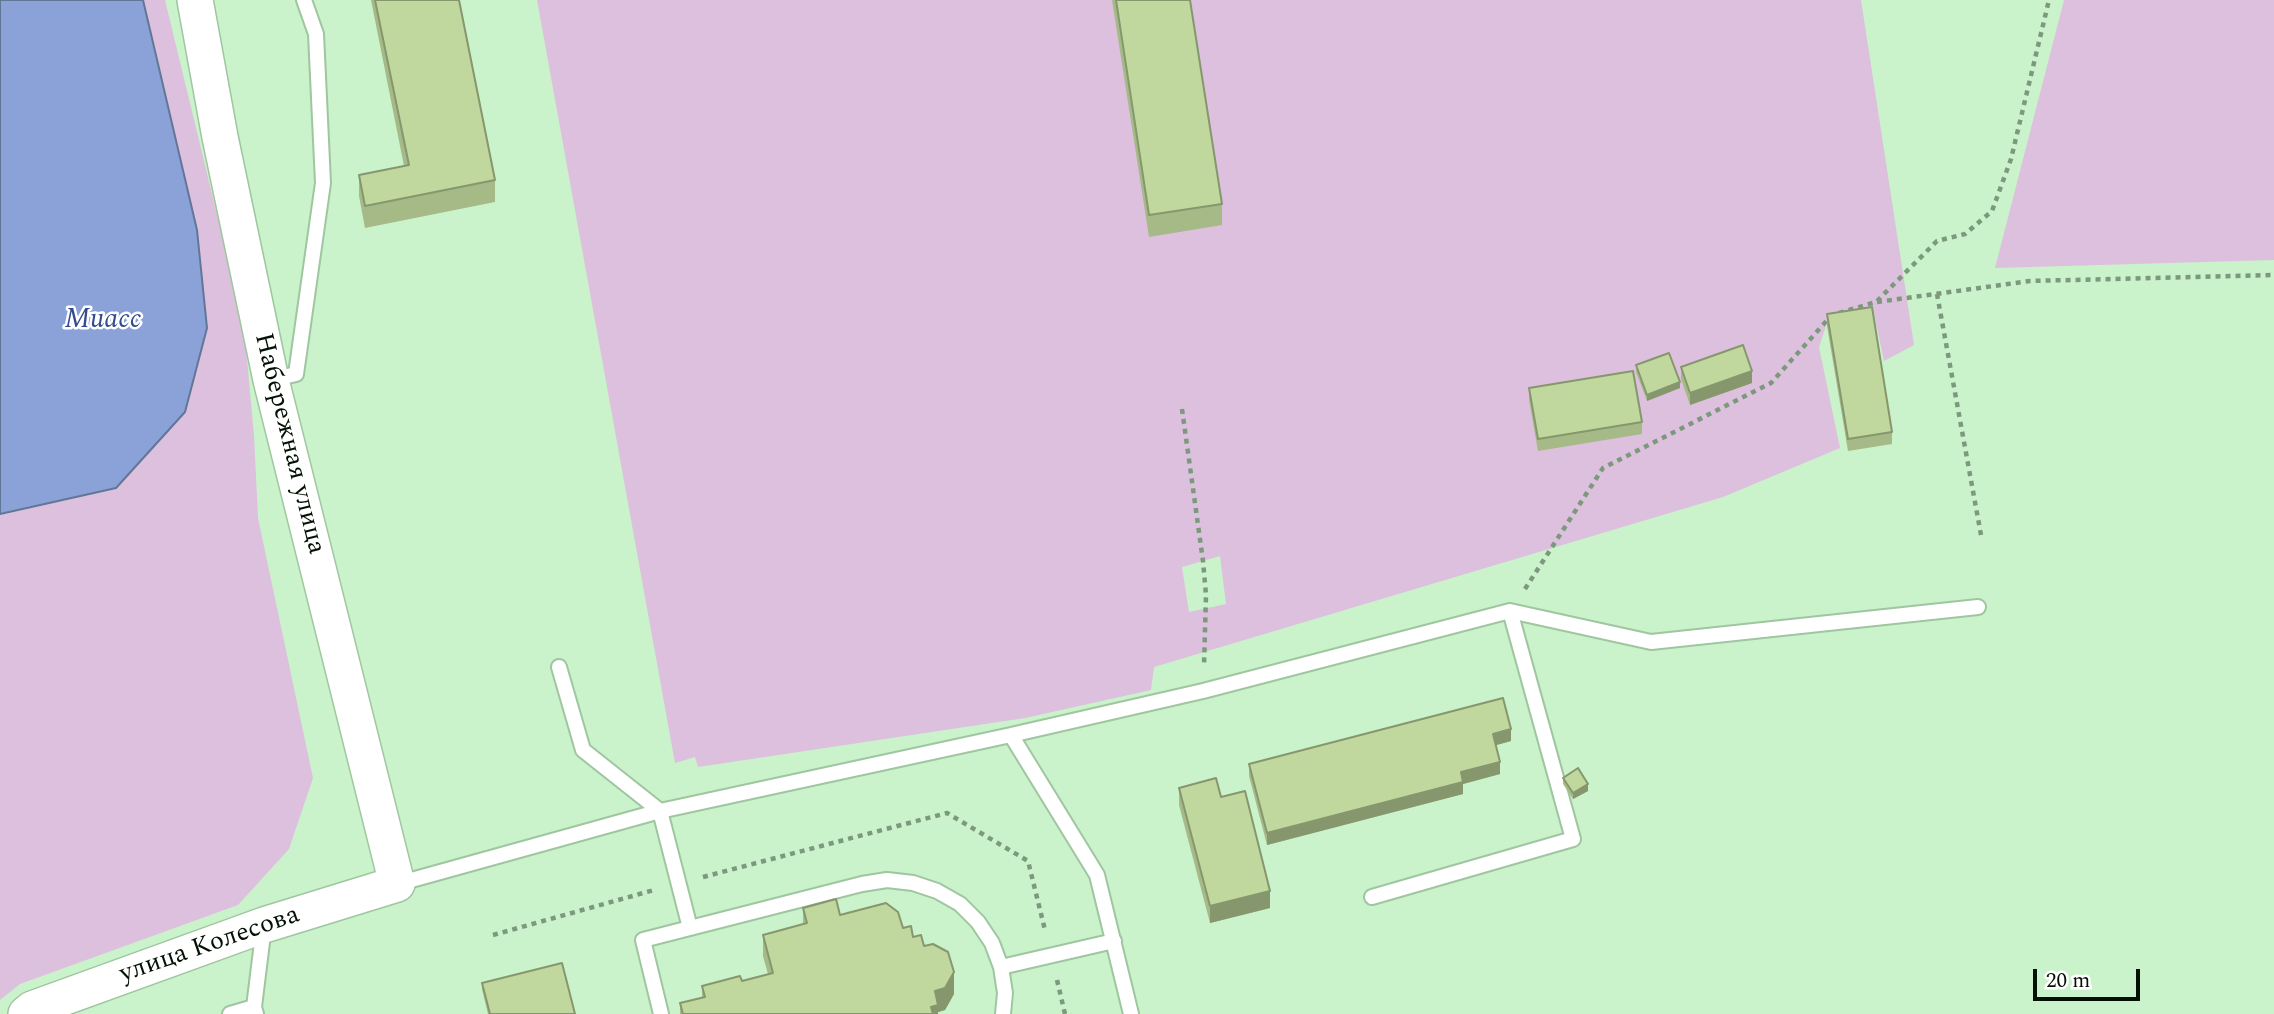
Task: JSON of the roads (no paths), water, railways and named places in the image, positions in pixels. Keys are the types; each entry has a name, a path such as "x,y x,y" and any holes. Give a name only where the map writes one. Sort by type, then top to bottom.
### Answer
{"street":[{"name":"Набережная улица","path":"195,0 220,137 271,380 397,884"},
{"name":"улица Колесова","path":"26,1014 32,1009 264,925 397,884"}],"lane":[{"path":"271,380 296,374 323,183 316,34 304,0"},
{"path":"397,884 660,811 1203,691 1510,611 1651,642 1978,607"},
{"path":"1372,897 1573,839 1510,611"},
{"path":"559,667 583,750 660,811 690,928"},
{"path":"1010,735 1097,875 1131,1014"},
{"path":"662,1014 643,940 887,880 913,883 937,891 960,904 978,922 992,943 1001,967 1005,993 1003,1014"},
{"path":"230,1014 255,1010 264,925"},
{"path":"1001,967 1114,941"}],"water":[{"name":"Миасс","path":"0,0 143,0 197,230 207,328 185,412 116,488 0,514"}]}
